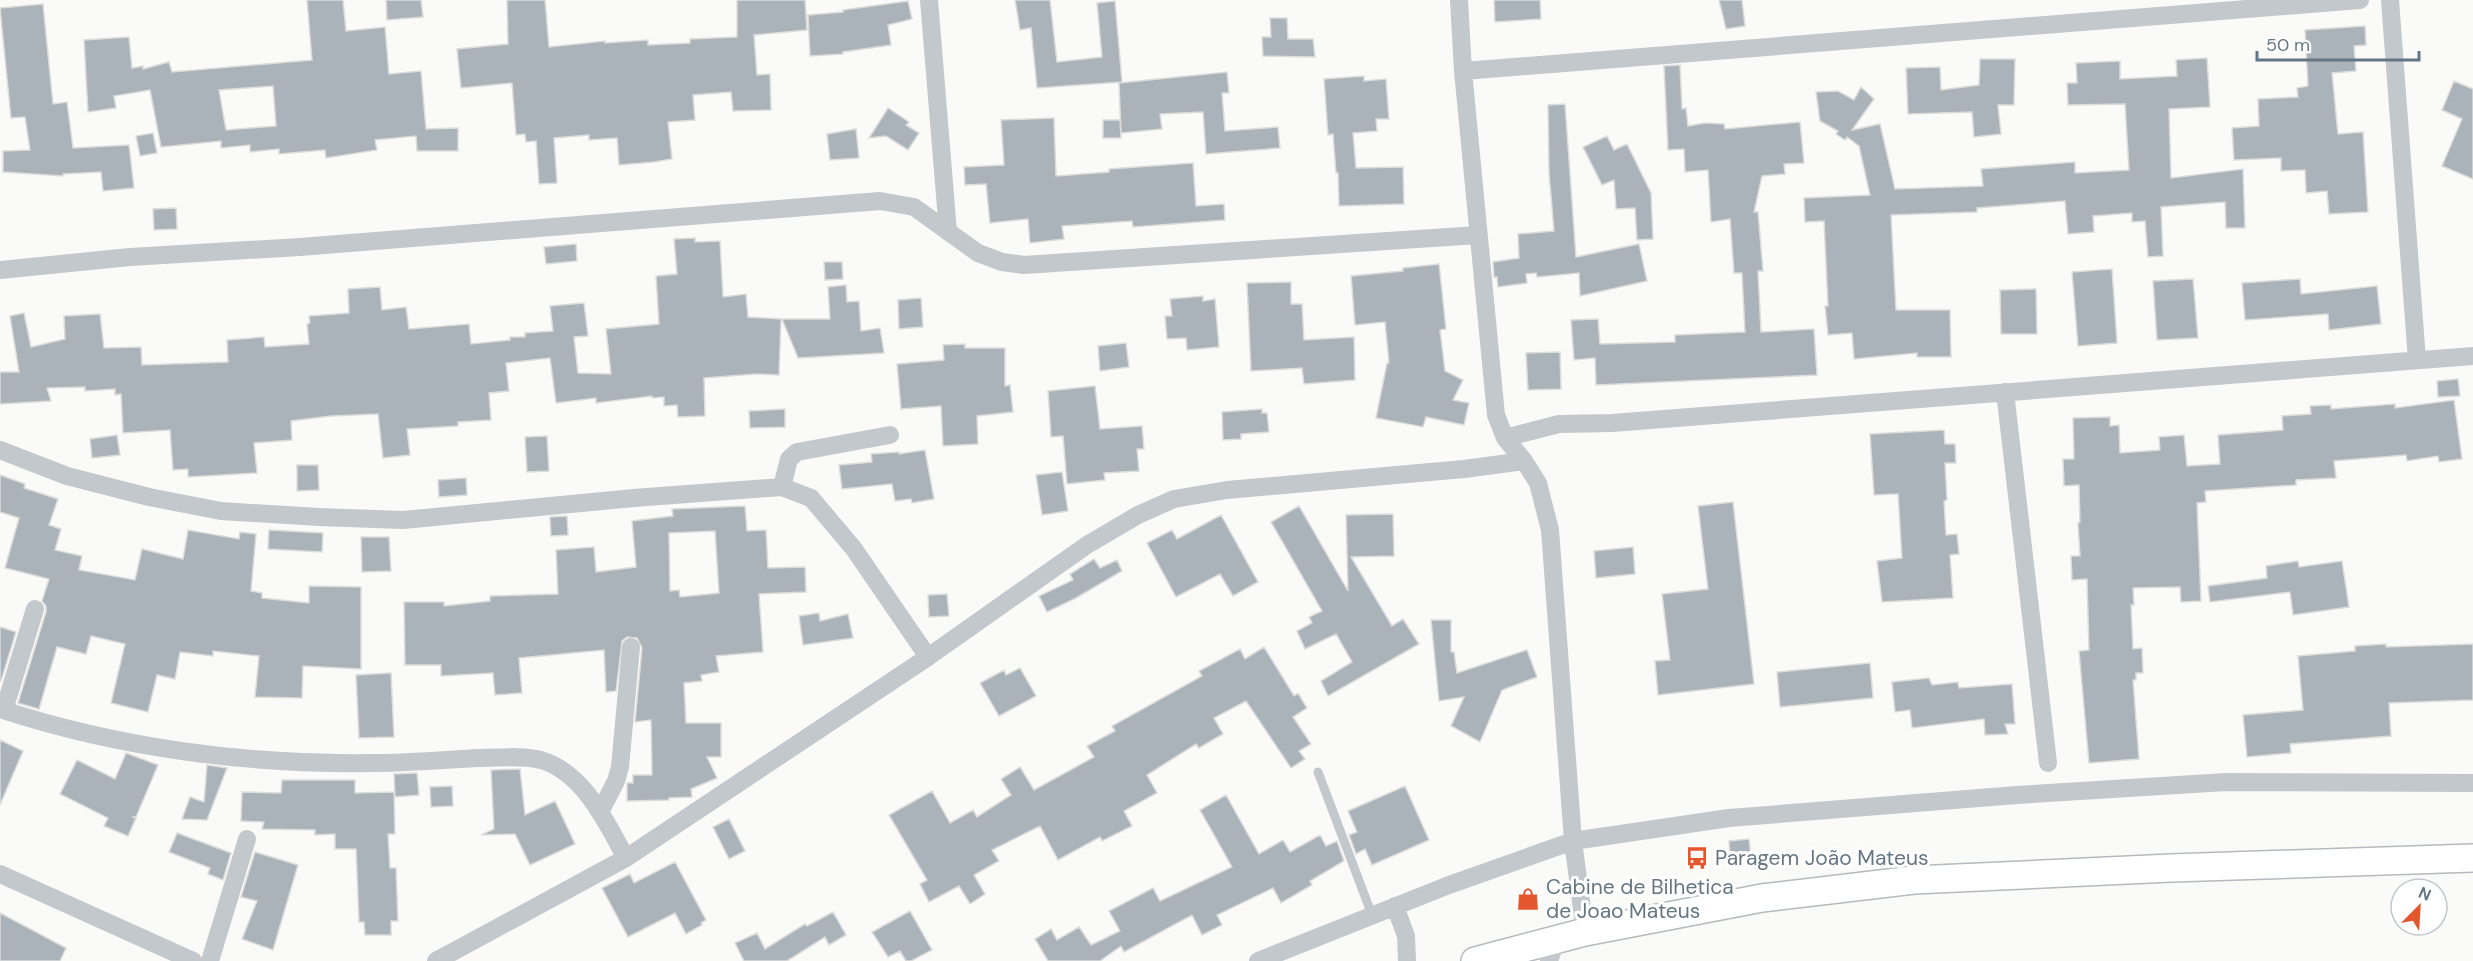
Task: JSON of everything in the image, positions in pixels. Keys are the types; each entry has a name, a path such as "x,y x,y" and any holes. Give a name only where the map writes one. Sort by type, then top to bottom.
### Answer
{"main road":[{"path":"1475,961 1552,951 1585,932 1762,898 1914,880 2170,867 2473,858"}],"street":[{"path":"929,0 948,232"},
{"path":"1459,0 1462,71 1496,415 1505,438 1524,460 1538,483 1550,530 1573,841 1585,932"},
{"path":"1462,71 2360,0"},
{"path":"2390,0 2417,360"},
{"path":"0,270 130,257 323,245 880,201 914,207 978,253 1002,262 1024,266 1478,235"},
{"path":"1505,438 1559,424 1612,423 2473,356"},
{"path":"2005,392 2048,763"},
{"path":"782,487 789,459 797,452 890,435"},
{"path":"0,450 67,476 149,497 220,511 319,517 403,520 634,498 782,487 811,498 854,549 928,657"},
{"path":"436,961 627,858 928,657 1087,545 1138,515 1174,499 1227,490 1464,469 1524,460"},
{"path":"35,609 2,709 105,737 188,751 272,761 373,763 503,757 541,760 567,774 594,802 627,858"},
{"path":"600,812 616,781 620,767 631,647"},
{"path":"1258,961 1395,906 1573,841 1729,818 2029,794 2226,782 2473,783"},
{"path":"210,961 247,839"},
{"path":"0,874 193,961"},
{"path":"1395,906 1406,936 1407,961"}],"lane":[{"path":"1318,772 1372,915"}],"building":[{"path":"307,0 343,0 346,31 385,27 389,74 421,71 426,129 458,128 458,151 417,151 416,136 375,140 377,150 326,158 325,150 279,154 279,149 250,152 250,145 221,148 221,141 161,147 150,90 114,96 116,108 88,112 84,40 129,37 132,68 143,66 143,69 169,62 172,72 312,60","holes":["273,86 276,126 226,130 219,90"]},
{"path":"386,0 421,0 423,17 387,20"},
{"path":"507,0 545,0 549,47 605,41 605,43 648,40 648,45 690,43 690,39 737,37 737,0 805,0 807,30 754,35 757,75 770,74 771,110 733,111 731,92 693,95 695,120 668,122 672,159 654,162 619,165 617,138 589,140 589,135 554,138 557,183 539,184 536,141 526,142 525,134 516,135 512,83 461,88 457,49 508,44"},
{"path":"1015,0 1050,0 1057,62 1102,57 1097,3 1115,1 1122,82 1037,88 1031,28 1020,30"},
{"path":"1494,0 1540,0 1541,19 1495,22"},
{"path":"1719,0 1742,0 1745,26 1726,29"},
{"path":"908,1 912,19 888,25 891,45 843,52 843,54 810,56 808,15 843,12 843,10"},
{"path":"43,4 53,104 67,102 73,148 129,145 134,188 103,191 101,172 63,174 63,176 3,172 3,151 30,150 25,117 11,118 0,8"},
{"path":"1270,18 1287,18 1288,39 1313,39 1315,57 1263,56 1262,37 1271,37"},
{"path":"2365,26 2366,45 2354,46 2356,71 2332,73 2338,134 2363,132 2368,212 2329,214 2327,191 2306,193 2305,170 2281,171 2281,158 2234,160 2232,128 2259,126 2258,99 2298,97 2297,88 2308,86 2305,30"},
{"path":"2207,58 2210,107 2169,109 2171,178 2243,169 2245,228 2226,228 2225,202 2161,207 2163,256 2148,257 2145,221 2132,222 2132,213 2093,216 2094,232 2068,234 2065,201 1977,208 1977,212 1891,215 1896,310 1950,310 1951,357 1917,357 1917,353 1854,359 1852,333 1828,335 1825,306 1828,306 1824,221 1805,222 1804,198 1870,195 1859,146 1847,137 1845,140 1836,134 1838,131 1820,121 1816,92 1838,91 1854,100 1861,87 1874,99 1852,130 1880,124 1895,189 1983,186 1981,169 2075,162 2075,173 2129,170 2125,104 2068,105 2067,83 2077,83 2076,63 2120,61 2120,79 2177,76 2176,60"},
{"path":"1980,59 2015,59 2014,105 1998,105 2001,134 1974,137 1972,112 1908,114 1906,68 1940,67 1941,90 1979,85"},
{"path":"1680,65 1682,109 1686,108 1688,126 1705,123 1724,124 1725,129 1800,122 1804,163 1784,164 1785,174 1762,176 1754,212 1758,212 1763,271 1758,271 1761,332 1814,329 1817,375 1596,385 1595,358 1574,360 1571,320 1598,319 1600,344 1675,342 1675,335 1745,332 1742,273 1734,273 1730,219 1711,222 1708,170 1685,172 1684,149 1668,150 1664,66"},
{"path":"1227,72 1229,93 1222,93 1225,131 1278,127 1280,148 1206,154 1203,112 1160,114 1162,129 1121,133 1119,83"},
{"path":"1364,76 1364,81 1386,79 1389,119 1376,119 1377,131 1353,133 1356,168 1403,167 1404,204 1339,206 1338,173 1336,173 1333,134 1328,135 1324,79"},
{"path":"2454,81 2473,89 2473,179 2442,166 2462,119 2442,110"},
{"path":"1565,104 1576,257 1639,244 1647,281 1580,296 1579,273 1537,277 1536,273 1526,274 1527,283 1498,287 1497,277 1494,277 1493,262 1519,258 1518,234 1554,231 1549,173 1548,105"},
{"path":"888,108 909,122 906,125 919,133 908,150 886,136 869,138"},
{"path":"1054,118 1056,176 1109,172 1109,169 1193,163 1196,206 1224,204 1225,220 1133,227 1132,221 1062,226 1064,239 1030,243 1028,219 990,223 986,184 965,185 964,167 1004,165 1001,120"},
{"path":"1103,120 1120,120 1121,138 1103,138"},
{"path":"856,129 859,158 830,160 827,134"},
{"path":"153,133 157,153 140,156 136,136"},
{"path":"1607,136 1614,150 1627,144 1651,193 1653,239 1637,240 1635,208 1616,209 1614,180 1602,185 1583,147"},
{"path":"176,208 177,229 154,230 153,209"},
{"path":"695,238 695,242 720,241 723,297 746,294 748,317 781,319 779,375 757,374 704,378 705,416 678,417 677,405 664,406 664,397 652,398 652,396 596,403 596,398 556,403 550,358 506,363 509,391 489,393 491,420 458,422 458,426 407,429 410,455 383,458 378,414 331,416 291,421 292,440 254,443 257,473 188,477 188,469 173,470 170,430 123,433 121,394 115,395 115,389 85,391 85,387 47,388 51,401 0,404 0,372 19,372 10,316 24,313 31,347 65,339 64,316 100,314 104,348 141,347 142,365 228,362 227,340 264,337 265,347 309,344 307,324 310,323 309,316 349,313 348,289 380,287 382,310 406,307 409,329 469,324 471,344 510,340 510,337 525,337 525,333 553,331 550,306 584,303 588,336 574,337 578,373 611,374 606,329 659,324 656,276 677,274 674,239"},
{"path":"576,244 577,261 546,264 544,247"},
{"path":"824,262 842,262 843,279 825,280"},
{"path":"1439,264 1446,329 1440,330 1445,371 1463,380 1453,400 1469,403 1464,425 1426,417 1423,427 1376,418 1387,363 1389,363 1385,322 1355,325 1351,276 1403,271 1403,268"},
{"path":"2112,269 2117,343 2078,346 2072,272"},
{"path":"2193,279 2198,338 2157,340 2153,281"},
{"path":"2300,279 2301,294 2377,286 2381,324 2329,330 2328,314 2245,320 2242,283"},
{"path":"1291,282 1291,304 1302,304 1304,340 1354,337 1355,380 1304,384 1302,368 1251,371 1247,283"},
{"path":"846,285 847,302 859,301 861,331 880,328 884,353 798,358 782,319 830,319 828,287"},
{"path":"2036,289 2037,334 2001,334 2000,290"},
{"path":"1203,296 1203,301 1215,299 1219,347 1187,350 1186,338 1167,339 1165,316 1172,316 1170,299"},
{"path":"921,298 923,327 899,329 898,300"},
{"path":"1126,343 1129,367 1100,371 1098,346"},
{"path":"965,344 965,348 1005,348 1005,386 1010,385 1013,412 977,416 978,444 943,446 941,406 901,409 897,364 944,360 943,345"},
{"path":"1560,352 1561,389 1528,390 1526,353"},
{"path":"2458,379 2460,396 2438,397 2437,381"},
{"path":"1095,386 1100,429 1142,426 1144,449 1137,449 1139,471 1104,473 1105,480 1067,484 1063,436 1051,437 1048,391"},
{"path":"2454,400 2462,459 2439,462 2438,456 2407,461 2406,455 2334,461 2336,478 2296,480 2296,485 2205,491 2206,502 2197,503 2201,601 2181,602 2180,587 2133,588 2134,605 2131,605 2133,649 2142,648 2143,673 2136,673 2136,680 2133,680 2139,759 2089,763 2079,651 2089,650 2087,579 2072,580 2071,556 2080,556 2079,485 2064,486 2063,459 2074,459 2073,418 2110,417 2110,426 2119,425 2120,453 2160,450 2159,437 2184,435 2187,466 2220,464 2218,435 2283,430 2282,416 2311,414 2310,406 2331,405 2331,409 2395,404 2395,408"},
{"path":"785,409 785,427 750,428 749,411"},
{"path":"1262,409 1262,413 1267,413 1269,432 1241,434 1241,439 1223,440 1222,412"},
{"path":"1944,430 1945,444 1955,444 1956,463 1945,463 1947,500 1944,501 1946,535 1957,534 1959,554 1950,555 1953,598 1882,602 1877,561 1902,558 1898,494 1874,495 1870,434"},
{"path":"117,435 120,455 92,458 90,439"},
{"path":"547,436 549,471 527,472 525,437"},
{"path":"925,450 934,499 912,503 911,499 895,501 892,484 842,489 839,465 872,462 871,454 899,452 899,454"},
{"path":"297,465 318,465 319,490 297,491"},
{"path":"1062,472 1068,511 1042,515 1036,475"},
{"path":"0,475 25,484 24,488 58,499 49,525 61,529 55,550 82,556 79,570 135,580 142,549 183,559 188,530 239,539 240,532 256,534 251,591 262,593 262,598 309,603 309,586 361,587 361,669 303,666 302,698 255,697 259,656 213,651 213,656 180,652 175,679 157,675 148,712 111,703 125,644 91,636 86,654 57,647 39,709 18,703 46,612 46,606 42,601 49,579 5,568 19,518 0,512"},
{"path":"466,478 467,495 439,497 438,480"},
{"path":"1733,502 1754,684 1658,695 1655,661 1670,660 1662,594 1708,589 1698,506"},
{"path":"745,506 747,531 766,530 768,568 805,567 806,592 759,594 763,652 716,656 719,672 701,675 702,681 684,683 686,723 721,723 721,757 707,757 717,778 691,789 692,797 627,801 627,783 633,783 633,775 652,775 651,720 635,722 642,648 637,638 627,637 622,641 616,691 606,692 604,650 519,658 522,693 495,695 493,673 441,676 441,665 405,665 404,602 444,602 444,606 490,601 490,596 558,594 556,550 594,547 596,572 636,567 632,521 673,516 672,509","holes":["715,531 719,593 680,597 679,590 670,591 669,533"]},
{"path":"1299,506 1348,591 1346,515 1393,514 1394,556 1351,557 1392,626 1403,619 1419,644 1328,696 1321,681 1352,662 1336,634 1305,649 1297,631 1312,623 1309,617 1322,611 1271,522"},
{"path":"1221,515 1258,582 1233,596 1220,574 1176,597 1147,543 1172,530 1177,539"},
{"path":"567,516 568,535 551,536 550,517"},
{"path":"269,530 323,533 322,552 268,549"},
{"path":"361,537 389,537 391,571 362,572"},
{"path":"1633,547 1635,574 1596,578 1594,551"},
{"path":"1094,559 1100,568 1117,560 1122,571 1047,612 1039,596 1073,580 1070,574"},
{"path":"2298,561 2299,567 2342,561 2349,607 2293,615 2290,592 2210,602 2208,586 2267,578 2266,566"},
{"path":"947,594 949,616 929,617 928,595"},
{"path":"819,613 820,621 848,614 853,638 803,645 799,616"},
{"path":"1431,620 1451,620 1451,652 1454,652 1457,673 1527,650 1537,677 1502,690 1480,742 1451,726 1464,697 1439,701"},
{"path":"0,627 16,632 1,681 0,681"},
{"path":"2386,644 2386,647 2473,644 2473,700 2389,703 2391,736 2290,744 2291,753 2247,757 2243,715 2303,710 2298,656 2355,651 2355,646"},
{"path":"1264,647 1294,696 1298,693 1307,708 1293,717 1311,744 1299,751 1305,759 1291,768 1246,701 1214,718 1223,734 1199,748 1196,744 1147,775 1157,793 1124,811 1132,826 1102,841 1100,837 1058,860 1040,826 992,850 999,861 974,875 985,894 970,904 959,886 929,902 920,884 927,880 889,815 932,791 950,823 973,810 977,817 1011,795 1001,779 1020,767 1034,790 1094,757 1087,746 1115,731 1112,726 1202,676 1199,671 1240,649 1245,659"},
{"path":"1870,663 1873,698 1780,707 1777,672"},
{"path":"1020,668 1036,696 999,716 980,683 1004,670 1006,675"},
{"path":"391,673 394,737 359,738 356,675"},
{"path":"1929,678 1932,685 1958,682 1959,688 2012,684 2015,724 2005,724 2008,734 1985,735 1984,719 1912,728 1910,710 1895,712 1892,682"},
{"path":"0,740 23,751 0,805"},
{"path":"126,753 158,765 136,817 132,817 136,818 128,836 104,826 108,818 60,794 77,760 115,779"},
{"path":"207,765 227,768 207,820 182,819 190,797 204,802"},
{"path":"520,769 525,815 555,801 575,844 530,865 515,834 481,835 494,829 491,770"},
{"path":"417,773 419,795 395,797 394,774"},
{"path":"282,780 355,780 355,793 394,792 395,834 388,834 390,868 396,868 398,921 391,921 391,935 365,935 364,922 359,922 356,849 335,849 335,834 315,835 315,830 262,829 264,822 241,821 242,792 281,793"},
{"path":"452,786 453,806 431,807 430,787"},
{"path":"1405,786 1429,840 1372,865 1365,849 1356,854 1349,835 1357,832 1348,811"},
{"path":"1226,795 1259,854 1283,840 1290,852 1320,835 1326,846 1337,841 1344,861 1310,881 1312,885 1281,903 1273,888 1217,915 1222,925 1202,935 1192,915 1124,952 1121,946 1100,961 1048,961 1035,939 1051,929 1057,940 1079,927 1091,945 1120,931 1109,911 1153,888 1160,901 1232,867 1200,810"},
{"path":"729,819 745,851 729,859 713,827"},
{"path":"177,833 231,853 223,880 208,874 210,868 169,852"},
{"path":"1749,839 1751,857 1730,858 1729,841"},
{"path":"255,852 298,865 273,950 242,939 257,901 241,897"},
{"path":"675,862 706,920 701,923 702,925 686,934 675,913 628,937 602,888 630,874 634,883"},
{"path":"910,911 932,950 911,961 906,961 900,951 888,957 872,932"},
{"path":"833,912 846,935 829,945 825,937 787,961 744,961 735,943 757,933 765,949 805,924 807,926"},
{"path":"0,913 66,948 60,961 0,961"}],"place":[{"name":"Paragem João Mateus","path":"1697,858"},
{"name":"Cabine de Bilhetica de Joao Mateus","path":"1528,899"}]}
